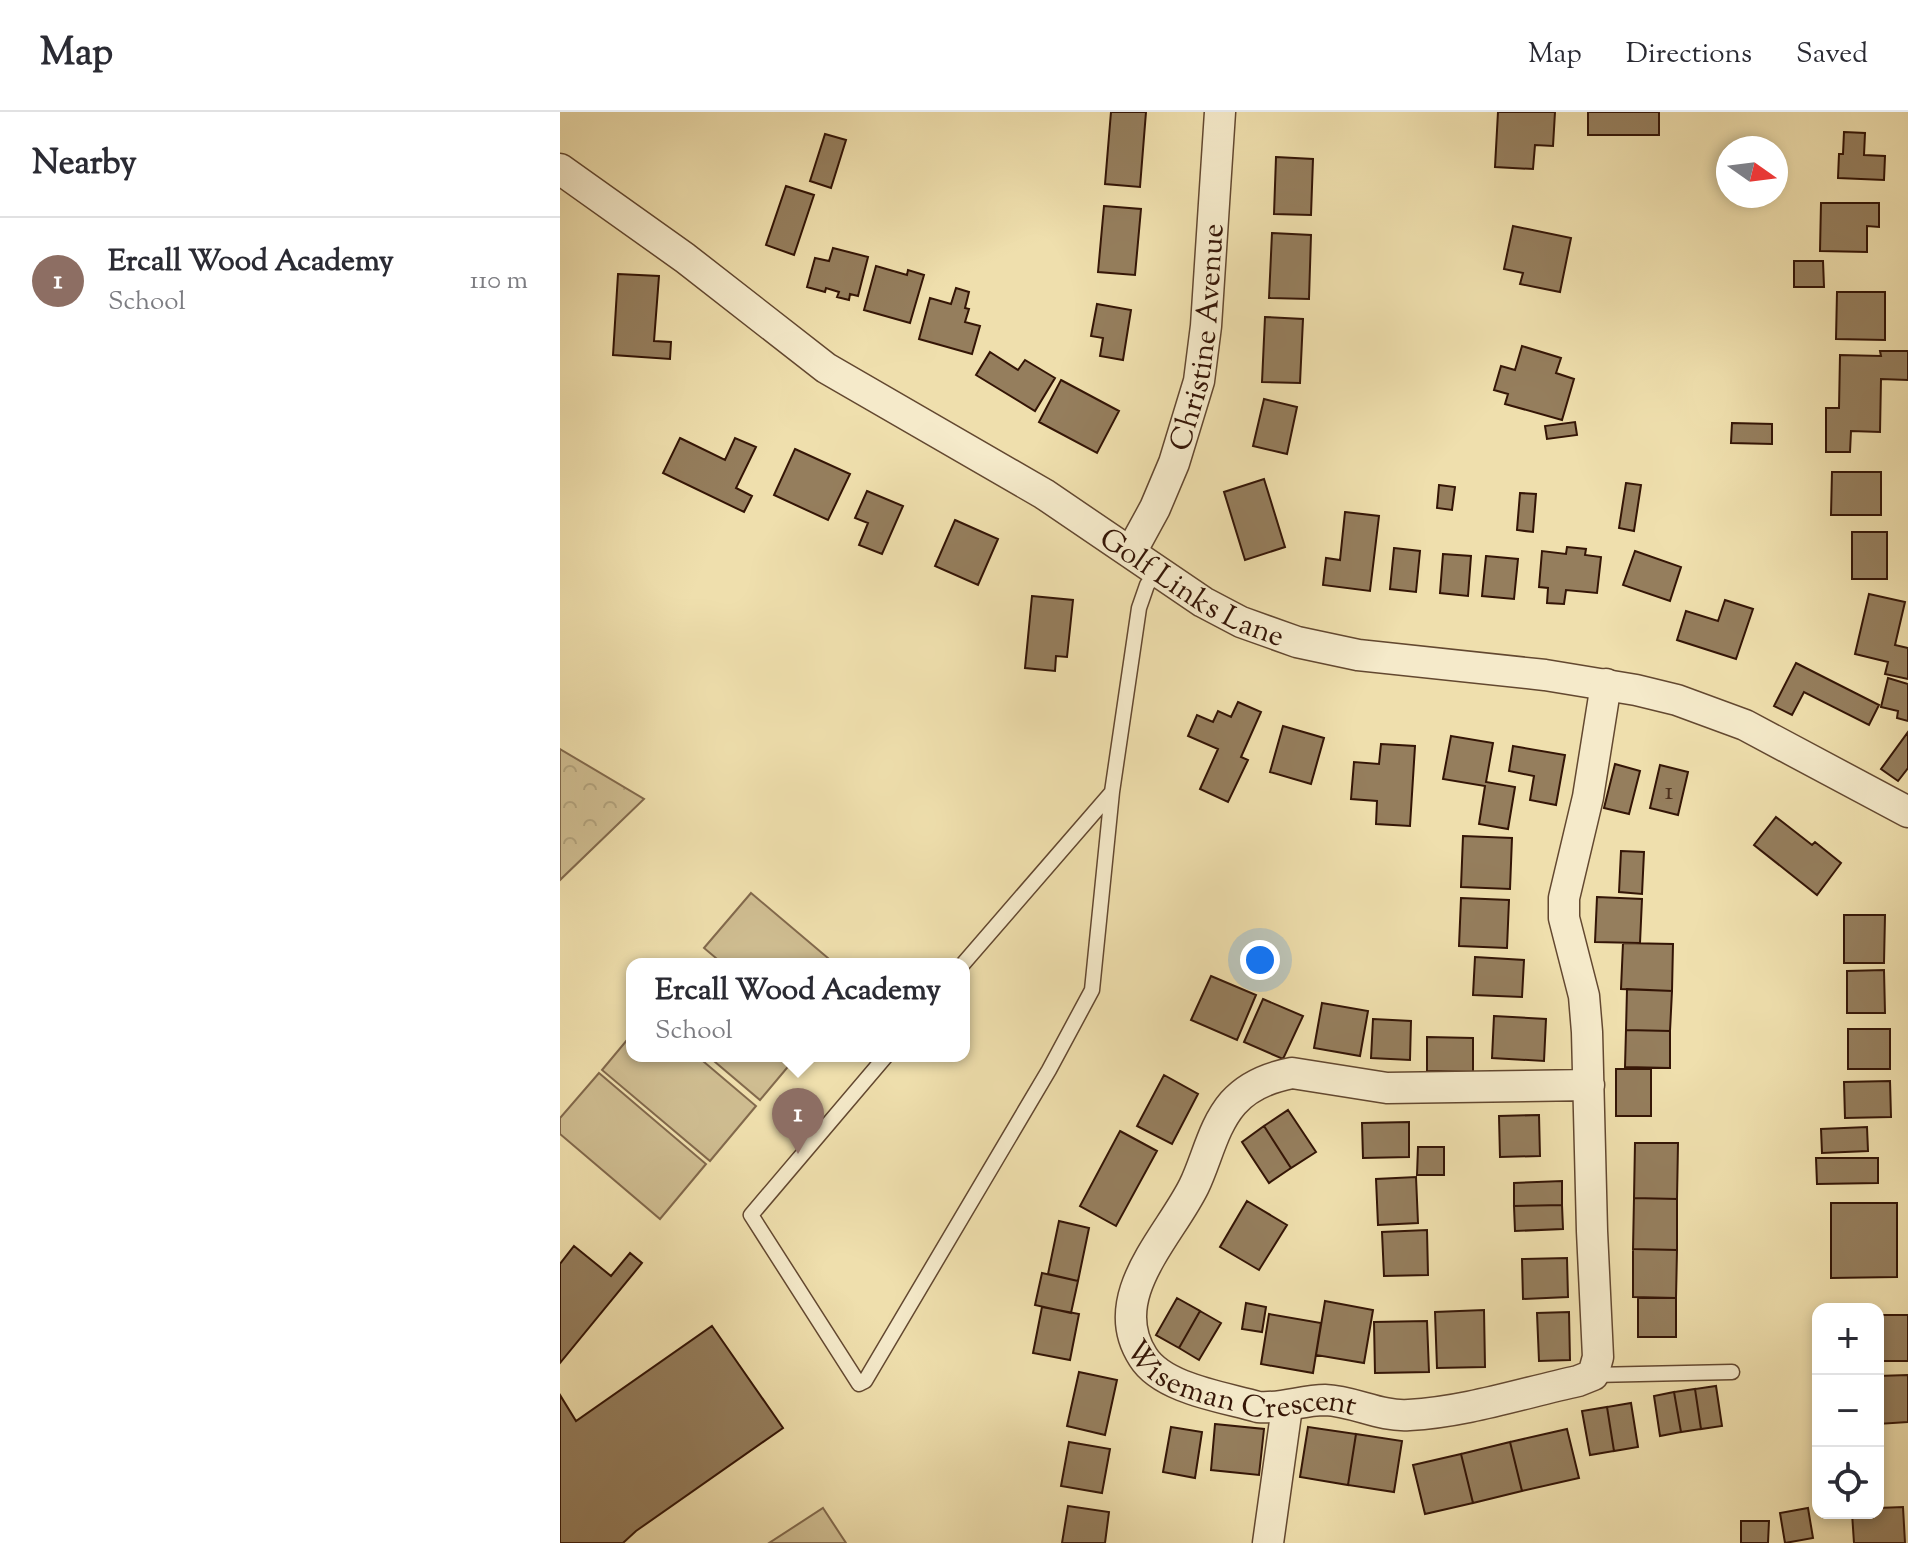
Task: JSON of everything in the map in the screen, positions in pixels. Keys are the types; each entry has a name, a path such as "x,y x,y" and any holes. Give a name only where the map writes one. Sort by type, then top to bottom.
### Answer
{"street":[{"name":"Christine Avenue","path":"1131,552 1155,508 1174,463 1199,381 1208,311 1220,112"},
{"name":"Golf Links Lane","path":"560,169 685,258 826,368 1044,494 1203,602 1241,622 1319,648 1358,655 1606,684 1677,700 1731,719 1908,812"},
{"path":"1593,1375 1598,1357 1584,996 1568,939 1564,898 1581,837 1606,684"},
{"name":"Wiseman Crescent","path":"1589,1085 1387,1088 1292,1073 1262,1083 1233,1103 1218,1126 1182,1209 1142,1272 1130,1316 1133,1336 1143,1357 1155,1372 1174,1382 1258,1407 1287,1407 1307,1400 1329,1400 1408,1416 1476,1404 1593,1375"},
{"path":"1268,1543 1287,1407"}],"lane":[{"path":"881,1062 751,1215 859,1384 865,1381 979,1190 1092,990 1112,792 1139,608 1147,585 1158,570"},
{"path":"968,958 1112,792"},
{"path":"1593,1375 1732,1372"}],"green space":[{"path":"560,749 644,799 560,880"},
{"path":"751,893 828,958 716,958 704,948"},
{"path":"626,1041 626,1062 704,1062 756,1106 710,1161 602,1070"},
{"path":"715,1062 792,1062 760,1100"},
{"path":"599,1073 706,1164 660,1219 560,1134 560,1118"},
{"path":"823,1508 846,1543 769,1543"}],"building":[{"path":"1111,112 1146,112 1140,187 1105,184"},
{"path":"1498,112 1555,112 1553,146 1535,145 1533,169 1495,167"},
{"path":"1588,112 1659,112 1659,135 1588,135"},
{"path":"1844,132 1865,133 1864,155 1885,156 1884,180 1838,178"},
{"path":"825,134 846,140 831,188 810,181"},
{"path":"1276,157 1313,159 1311,215 1274,214"},
{"path":"786,186 814,195 794,255 766,245"},
{"path":"1821,203 1879,203 1879,227 1867,226 1867,252 1820,251"},
{"path":"1104,206 1141,209 1135,275 1098,272"},
{"path":"1513,226 1571,238 1560,292 1520,284 1523,273 1504,269"},
{"path":"1272,233 1311,235 1309,299 1269,298"},
{"path":"833,248 868,257 858,296 850,294 849,300 837,297 839,292 807,287 815,258 829,261"},
{"path":"1794,261 1823,261 1824,287 1794,287"},
{"path":"876,266 907,275 908,270 924,275 910,323 864,310"},
{"path":"618,274 659,276 654,341 671,342 670,359 613,355"},
{"path":"956,288 969,292 965,322 980,326 972,354 919,339 930,298 951,304"},
{"path":"1837,292 1885,292 1885,340 1836,339"},
{"path":"1097,304 1131,310 1123,360 1100,356 1103,338 1091,336"},
{"path":"1265,317 1303,319 1300,383 1262,382"},
{"path":"1522,346 1561,358 1556,373 1574,379 1562,420 1505,404 1508,394 1494,390 1501,366 1515,370"},
{"path":"1880,351 1908,351 1908,380 1881,379 1880,432 1851,431 1850,452 1826,452 1826,408 1839,408 1840,355 1881,356"},
{"path":"990,352 1018,370 1025,360 1055,378 1035,411 976,375"},
{"path":"1061,380 1119,411 1097,453 1039,422"},
{"path":"1264,399 1297,407 1287,454 1253,446"},
{"path":"1575,422 1577,435 1547,439 1545,426"},
{"path":"1732,423 1772,424 1772,444 1731,443"},
{"path":"680,438 725,460 735,438 756,447 736,488 752,496 744,512 663,473"},
{"path":"795,449 850,474 828,520 774,495"},
{"path":"1832,472 1881,472 1881,515 1831,515"},
{"path":"1264,479 1285,547 1245,560 1224,492"},
{"path":"1626,483 1641,485 1634,531 1619,528"},
{"path":"1439,485 1455,487 1452,510 1437,508"},
{"path":"867,491 903,506 882,554 859,545 868,523 855,518"},
{"path":"1520,493 1536,494 1533,532 1517,530"},
{"path":"1345,512 1379,516 1370,591 1323,585 1326,558 1340,560"},
{"path":"955,520 998,539 978,585 935,566"},
{"path":"1852,532 1887,532 1887,579 1852,579"},
{"path":"1567,547 1586,549 1585,555 1601,557 1597,593 1566,590 1564,604 1547,603 1548,588 1539,587 1542,551 1566,554"},
{"path":"1394,548 1420,551 1416,592 1390,589"},
{"path":"1635,551 1681,567 1670,601 1623,585"},
{"path":"1443,554 1471,556 1468,596 1440,593"},
{"path":"1486,556 1518,559 1514,599 1482,596"},
{"path":"1869,594 1905,602 1895,645 1908,648 1908,679 1885,674 1888,662 1855,654"},
{"path":"1032,596 1073,600 1067,657 1056,656 1055,671 1025,668"},
{"path":"1725,600 1753,609 1736,659 1677,640 1686,611 1718,621"},
{"path":"1796,663 1879,705 1869,725 1804,692 1792,715 1774,706"},
{"path":"1888,678 1908,684 1908,721 1897,718 1898,711 1881,707"},
{"path":"1238,702 1261,712 1241,757 1248,760 1228,802 1200,789 1218,749 1188,736 1197,715 1213,722 1218,711 1231,717"},
{"path":"1283,726 1324,738 1311,784 1270,772"},
{"path":"1908,732 1908,768 1898,781 1881,769"},
{"path":"1451,736 1493,743 1486,782 1515,787 1508,829 1479,824 1485,786 1443,779"},
{"path":"1381,744 1415,746 1410,826 1376,824 1377,801 1351,799 1354,762 1379,764"},
{"path":"1513,746 1565,755 1556,805 1530,800 1534,776 1509,771"},
{"path":"1615,764 1640,771 1629,814 1604,808"},
{"path":"1660,765 1688,772 1678,815 1650,808"},
{"path":"1776,817 1841,863 1817,895 1754,845"},
{"path":"1463,836 1512,838 1510,889 1461,887"},
{"path":"1621,851 1644,852 1642,894 1619,892"},
{"path":"1597,897 1642,899 1640,943 1595,942"},
{"path":"1461,898 1509,900 1507,948 1459,946"},
{"path":"1844,915 1885,915 1884,963 1844,963"},
{"path":"1623,943 1673,944 1672,991 1621,989"},
{"path":"1475,957 1524,960 1522,997 1473,995"},
{"path":"1884,970 1885,1013 1847,1013 1847,971"},
{"path":"1211,976 1256,995 1237,1040 1191,1020"},
{"path":"1627,989 1672,991 1670,1031 1626,1030"},
{"path":"1263,999 1303,1016 1283,1059 1244,1042"},
{"path":"1322,1003 1368,1011 1360,1056 1314,1048"},
{"path":"1494,1016 1546,1019 1544,1061 1492,1058"},
{"path":"1373,1019 1411,1021 1410,1060 1371,1058"},
{"path":"1848,1029 1890,1029 1890,1069 1848,1069"},
{"path":"1626,1030 1670,1031 1670,1068 1625,1067"},
{"path":"1427,1037 1473,1038 1473,1072 1427,1071"},
{"path":"1616,1069 1651,1069 1651,1116 1616,1116"},
{"path":"1164,1075 1198,1094 1172,1144 1137,1126"},
{"path":"1890,1081 1891,1117 1845,1118 1844,1082"},
{"path":"1288,1110 1316,1152 1291,1168 1264,1126"},
{"path":"1539,1115 1540,1156 1500,1157 1499,1116"},
{"path":"1409,1122 1409,1157 1363,1158 1362,1123"},
{"path":"1264,1126 1291,1168 1269,1183 1242,1142"},
{"path":"1867,1127 1868,1151 1822,1153 1821,1129"},
{"path":"1120,1131 1157,1151 1116,1226 1080,1206"},
{"path":"1635,1143 1678,1143 1677,1199 1634,1198"},
{"path":"1418,1147 1444,1147 1444,1175 1417,1175"},
{"path":"1816,1158 1878,1158 1878,1183 1817,1184"},
{"path":"1416,1177 1418,1223 1378,1225 1376,1179"},
{"path":"1562,1181 1562,1205 1514,1206 1514,1183"},
{"path":"1634,1198 1677,1199 1677,1250 1633,1249"},
{"path":"1247,1201 1287,1225 1259,1270 1220,1247"},
{"path":"1831,1203 1897,1203 1897,1277 1831,1278"},
{"path":"1562,1205 1563,1229 1515,1231 1514,1206"},
{"path":"1059,1221 1089,1228 1078,1281 1048,1274"},
{"path":"1427,1230 1428,1275 1384,1276 1382,1232"},
{"path":"574,1246 611,1276 630,1253 642,1263 560,1363 560,1264"},
{"path":"1633,1249 1677,1250 1676,1298 1633,1297"},
{"path":"1567,1258 1568,1297 1523,1299 1522,1259"},
{"path":"1042,1273 1078,1281 1071,1313 1035,1305"},
{"path":"1177,1298 1200,1311 1179,1348 1156,1335"},
{"path":"1638,1298 1676,1298 1676,1337 1638,1337"},
{"path":"1325,1301 1373,1310 1364,1363 1316,1355"},
{"path":"1246,1303 1266,1307 1262,1332 1242,1329"},
{"path":"1042,1307 1079,1314 1070,1360 1033,1353"},
{"path":"1484,1310 1485,1367 1437,1368 1435,1312"},
{"path":"1200,1311 1221,1323 1199,1360 1179,1348"},
{"path":"1569,1312 1570,1360 1539,1361 1537,1313"},
{"path":"1269,1314 1321,1323 1313,1373 1261,1364"},
{"path":"1884,1315 1908,1315 1908,1361 1884,1361"},
{"path":"1427,1321 1429,1372 1375,1373 1374,1322"},
{"path":"712,1326 783,1428 623,1543 560,1543 560,1395 576,1421"},
{"path":"1079,1372 1117,1380 1105,1435 1067,1426"},
{"path":"1908,1375 1908,1422 1884,1424 1884,1376"},
{"path":"1716,1386 1722,1426 1701,1429 1695,1389"},
{"path":"1695,1389 1701,1429 1681,1432 1674,1392"},
{"path":"1674,1392 1681,1432 1660,1436 1654,1396"},
{"path":"1631,1403 1638,1447 1614,1451 1607,1407"},
{"path":"1607,1407 1614,1451 1590,1455 1582,1411"},
{"path":"1215,1424 1264,1429 1259,1475 1211,1470"},
{"path":"1171,1427 1202,1432 1195,1478 1163,1472"},
{"path":"1308,1427 1356,1434 1348,1485 1300,1477"},
{"path":"1567,1429 1579,1478 1522,1491 1510,1442"},
{"path":"1356,1434 1402,1441 1394,1492 1348,1485"},
{"path":"1069,1442 1110,1449 1102,1493 1061,1486"},
{"path":"1510,1442 1522,1491 1473,1503 1461,1454"},
{"path":"1461,1454 1473,1503 1425,1514 1413,1465"},
{"path":"1068,1506 1109,1512 1105,1543 1062,1543"},
{"path":"1903,1507 1905,1543 1854,1543 1852,1519 1884,1519 1884,1508"},
{"path":"1808,1508 1813,1538 1785,1543 1780,1513"},
{"path":"1741,1521 1769,1521 1768,1543 1741,1543"}],"place":[{"name":"Ercall Wood Academy","path":"798,1154"}]}
